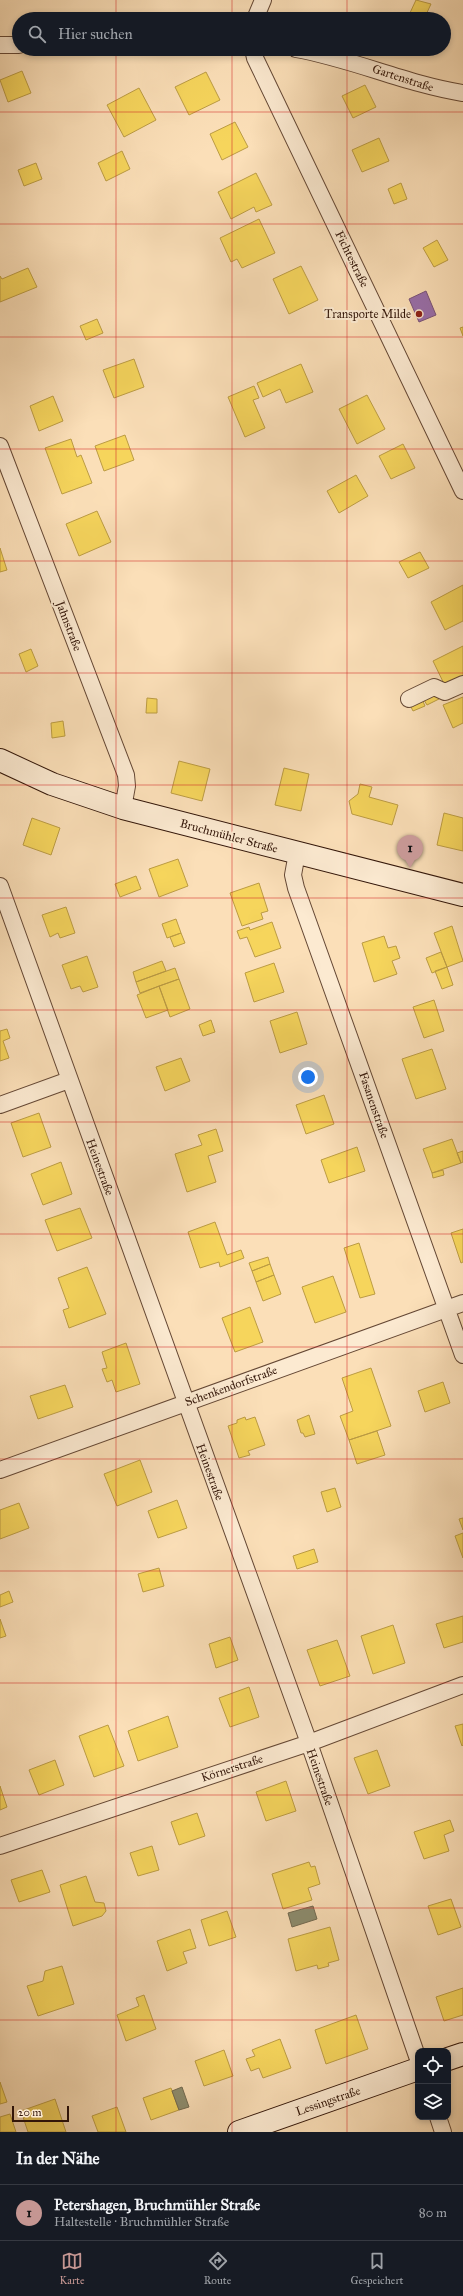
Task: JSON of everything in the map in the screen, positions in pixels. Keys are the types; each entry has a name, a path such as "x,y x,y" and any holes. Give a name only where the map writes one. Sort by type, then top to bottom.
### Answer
{"street":[{"path":"258,12 263,0"},
{"path":"0,45 12,45"},
{"name":"Fichtestraße","path":"254,56 463,491"},
{"name":"Gartenstraße","path":"325,56 370,67 432,88 463,93"},
{"name":"Jahnstraße","path":"0,446 126,775 127,786 123,808"},
{"path":"409,699 434,687 446,692 463,684"},
{"name":"Bruchmühler Straße","path":"0,760 52,784 123,808 463,896"},
{"name":"Fasanenstraße","path":"297,853 293,875 296,888 463,1355"},
{"name":"Heinestraße","path":"0,886 185,1403 309,1743 415,2049"},
{"path":"0,1105 69,1080"},
{"name":"Schenkendorfstraße","path":"0,1470 463,1303"},
{"name":"Körnerstraße","path":"0,1846 309,1743 463,1685"},
{"path":"451,2058 463,2054"},
{"name":"Lessingstraße","path":"238,2132 415,2070"},
{"path":"439,2120 443,2132"}],"building: Wohnen":[{"path":"416,0 431,4 427,12 410,12"},
{"path":"22,71 31,93 8,102 0,80"},
{"path":"206,72 220,100 189,115 175,87"},
{"path":"365,85 376,107 353,118 342,96"},
{"path":"139,88 156,120 124,137 107,105"},
{"path":"235,122 248,147 222,160 210,134"},
{"path":"379,138 389,161 362,172 352,150"},
{"path":"122,151 130,169 106,181 98,163"},
{"path":"36,163 42,179 24,186 18,170"},
{"path":"256,173 272,205 256,212 254,207 231,219 218,192"},
{"path":"401,183 407,199 394,204 388,189"},
{"path":"259,219 275,253 242,268 237,259 231,262 220,238"},
{"path":"437,240 448,260 434,267 423,248"},
{"path":"301,266 318,300 289,314 273,279"},
{"path":"28,268 37,287 0,302 0,276 2,279"},
{"path":"97,319 103,333 86,340 80,326"},
{"path":"463,327 463,336 460,328"},
{"path":"134,359 144,387 114,398 103,370"},
{"path":"301,364 313,392 286,403 280,389 263,397 257,383"},
{"path":"254,386 259,398 253,400 265,428 245,437 228,397"},
{"path":"367,395 385,429 357,444 339,409"},
{"path":"53,396 63,421 39,431 30,406"},
{"path":"125,435 134,460 104,471 95,446"},
{"path":"71,439 77,457 81,455 92,483 62,494 45,448"},
{"path":"403,444 415,468 391,479 379,456"},
{"path":"356,475 368,496 339,513 327,491"},
{"path":"97,511 111,542 79,556 66,524"},
{"path":"0,548 7,570 0,572"},
{"path":"420,552 429,568 408,578 399,562"},
{"path":"463,585 463,621 445,630 431,602"},
{"path":"463,646 463,682 447,690 433,661"},
{"path":"31,649 38,666 26,672 19,654"},
{"path":"433,688 439,699 427,705 421,695"},
{"path":"420,695 425,706 413,711 408,701"},
{"path":"463,697 463,723 453,728 443,705"},
{"path":"147,698 157,699 157,713 146,713"},
{"path":"63,721 65,736 52,738 51,723"},
{"path":"179,761 210,769 202,801 171,793"},
{"path":"284,768 309,774 301,811 275,805"},
{"path":"360,784 372,787 369,797 398,805 392,825 352,814 349,801 358,794"},
{"path":"444,813 463,818 463,851 437,845"},
{"path":"32,818 60,828 51,855 23,845"},
{"path":"178,859 188,886 159,897 149,869"},
{"path":"136,876 141,889 120,897 115,884"},
{"path":"259,883 268,911 261,913 263,919 242,926 230,893"},
{"path":"66,907 75,933 60,938 58,933 50,937 42,915"},
{"path":"176,919 181,933 167,938 162,924"},
{"path":"272,922 281,948 255,957 247,937 240,939 237,931 249,927 250,930"},
{"path":"452,926 463,961 447,967 434,933"},
{"path":"181,933 185,943 174,947 170,937"},
{"path":"384,936 388,948 396,946 400,958 392,961 397,974 374,982 362,943"},
{"path":"441,952 447,967 432,973 426,958"},
{"path":"87,956 98,987 83,992 80,986 71,989 62,965"},
{"path":"162,961 166,971 136,982 133,972"},
{"path":"274,963 284,992 254,1002 245,973"},
{"path":"447,967 453,985 442,989 435,971"},
{"path":"175,968 179,979 140,993 136,982"},
{"path":"179,979 190,1009 170,1017 159,986"},
{"path":"159,986 168,1010 146,1018 137,995"},
{"path":"434,1000 444,1031 424,1038 413,1007"},
{"path":"297,1012 307,1044 280,1053 270,1021"},
{"path":"211,1020 215,1032 203,1036 199,1025"},
{"path":"7,1029 10,1038 3,1041 9,1058 0,1061 0,1031"},
{"path":"432,1049 446,1089 416,1099 402,1059"},
{"path":"181,1058 190,1081 165,1091 156,1067"},
{"path":"324,1095 334,1124 306,1134 296,1105"},
{"path":"39,1113 51,1147 23,1157 11,1123"},
{"path":"216,1129 223,1151 208,1156 216,1182 187,1192 175,1154 202,1145 198,1135"},
{"path":"452,1139 461,1163 432,1173 423,1149"},
{"path":"357,1147 365,1171 329,1183 321,1160"},
{"path":"463,1151 463,1162 461,1163 457,1153"},
{"path":"61,1162 72,1194 43,1205 31,1174"},
{"path":"443,1170 444,1175 433,1178 432,1173"},
{"path":"80,1208 92,1238 57,1251 45,1220"},
{"path":"215,1222 227,1255 241,1250 244,1258 220,1267 219,1262 200,1268 188,1232"},
{"path":"463,1229 463,1262 461,1263 451,1233"},
{"path":"359,1243 375,1294 360,1298 344,1248"},
{"path":"268,1257 270,1264 252,1271 249,1263"},
{"path":"270,1264 274,1275 256,1282 252,1271"},
{"path":"87,1267 106,1314 69,1328 63,1310 69,1308 58,1278"},
{"path":"274,1275 281,1294 263,1301 256,1282"},
{"path":"333,1276 346,1312 315,1323 302,1287"},
{"path":"250,1307 263,1342 235,1352 222,1318"},
{"path":"126,1343 140,1384 116,1392 112,1380 107,1382 102,1369 107,1368 102,1352"},
{"path":"371,1368 391,1426 349,1440 340,1416 353,1411 342,1378"},
{"path":"443,1382 450,1403 425,1412 418,1391"},
{"path":"65,1385 73,1407 38,1419 30,1396"},
{"path":"309,1415 315,1434 305,1437 303,1433 301,1433 297,1420"},
{"path":"245,1417 246,1420 255,1417 265,1445 248,1451 250,1455 239,1458 228,1426 237,1423 237,1420"},
{"path":"377,1431 385,1455 357,1464 349,1440"},
{"path":"140,1460 152,1492 117,1506 104,1474"},
{"path":"335,1488 341,1507 327,1512 321,1492"},
{"path":"177,1500 187,1528 158,1538 148,1511"},
{"path":"19,1503 29,1528 0,1539 0,1510"},
{"path":"463,1518 463,1530 459,1519"},
{"path":"463,1533 463,1558 455,1536"},
{"path":"314,1549 318,1562 297,1569 293,1556"},
{"path":"159,1568 164,1586 143,1592 138,1574"},
{"path":"9,1591 13,1602 0,1607 0,1595"},
{"path":"463,1616 463,1642 444,1648 436,1624"},
{"path":"0,1619 6,1636 0,1638"},
{"path":"393,1625 405,1663 373,1674 361,1636"},
{"path":"230,1637 238,1660 216,1668 209,1644"},
{"path":"337,1640 350,1676 320,1686 307,1650"},
{"path":"249,1687 259,1717 230,1727 219,1698"},
{"path":"168,1716 178,1747 138,1761 128,1731"},
{"path":"463,1724 463,1745 462,1746 455,1726"},
{"path":"108,1725 124,1766 94,1777 79,1736"},
{"path":"377,1750 390,1786 368,1794 354,1758"},
{"path":"55,1760 64,1785 39,1795 29,1770"},
{"path":"286,1781 296,1811 266,1821 256,1792"},
{"path":"0,1786 7,1807 0,1810"},
{"path":"197,1813 205,1836 179,1845 171,1822"},
{"path":"450,1820 454,1831 444,1835 449,1851 424,1859 414,1832"},
{"path":"152,1846 159,1870 138,1876 130,1853"},
{"path":"309,1862 311,1867 315,1866 320,1884 308,1888 312,1900 283,1909 272,1874"},
{"path":"42,1870 50,1892 19,1902 11,1880"},
{"path":"86,1876 95,1902 104,1903 106,1911 102,1916 73,1926 60,1885"},
{"path":"451,1899 461,1927 438,1935 428,1906"},
{"path":"227,1911 236,1937 209,1946 201,1920"},
{"path":"330,1927 339,1960 328,1963 329,1966 318,1969 317,1965 296,1971 288,1939"},
{"path":"190,1929 196,1948 183,1952 187,1963 167,1971 157,1941"},
{"path":"62,1966 74,2004 38,2016 27,1986 43,1981 45,1971"},
{"path":"463,1988 463,2015 444,2021 436,1997"},
{"path":"144,1995 156,2029 126,2041 117,2015 139,2006 136,1998"},
{"path":"356,2015 368,2049 326,2064 315,2030"},
{"path":"280,2039 291,2068 263,2078 259,2068 251,2071 246,2059 255,2056 252,2050"},
{"path":"224,2050 233,2076 204,2086 195,2061"},
{"path":"0,2082 7,2102 0,2104"},
{"path":"171,2088 179,2110 151,2120 143,2098"},
{"path":"55,2099 66,2132 28,2132 21,2111"},
{"path":"117,2107 126,2132 98,2132 92,2116"},
{"path":"10,2114 16,2132 0,2132 0,2117"}],"building: Büros":[{"path":"426,291 436,315 419,322 409,299"}],"building: Industrie":[{"path":"313,1906 317,1919 292,1927 288,1913"},
{"path":"182,2087 189,2107 179,2110 172,2091"}],"place":[{"name":"Transporte Milde","path":"419,314"},
{"name":"Petershagen, Bruchmühler Straße","path":"410,868"}]}
